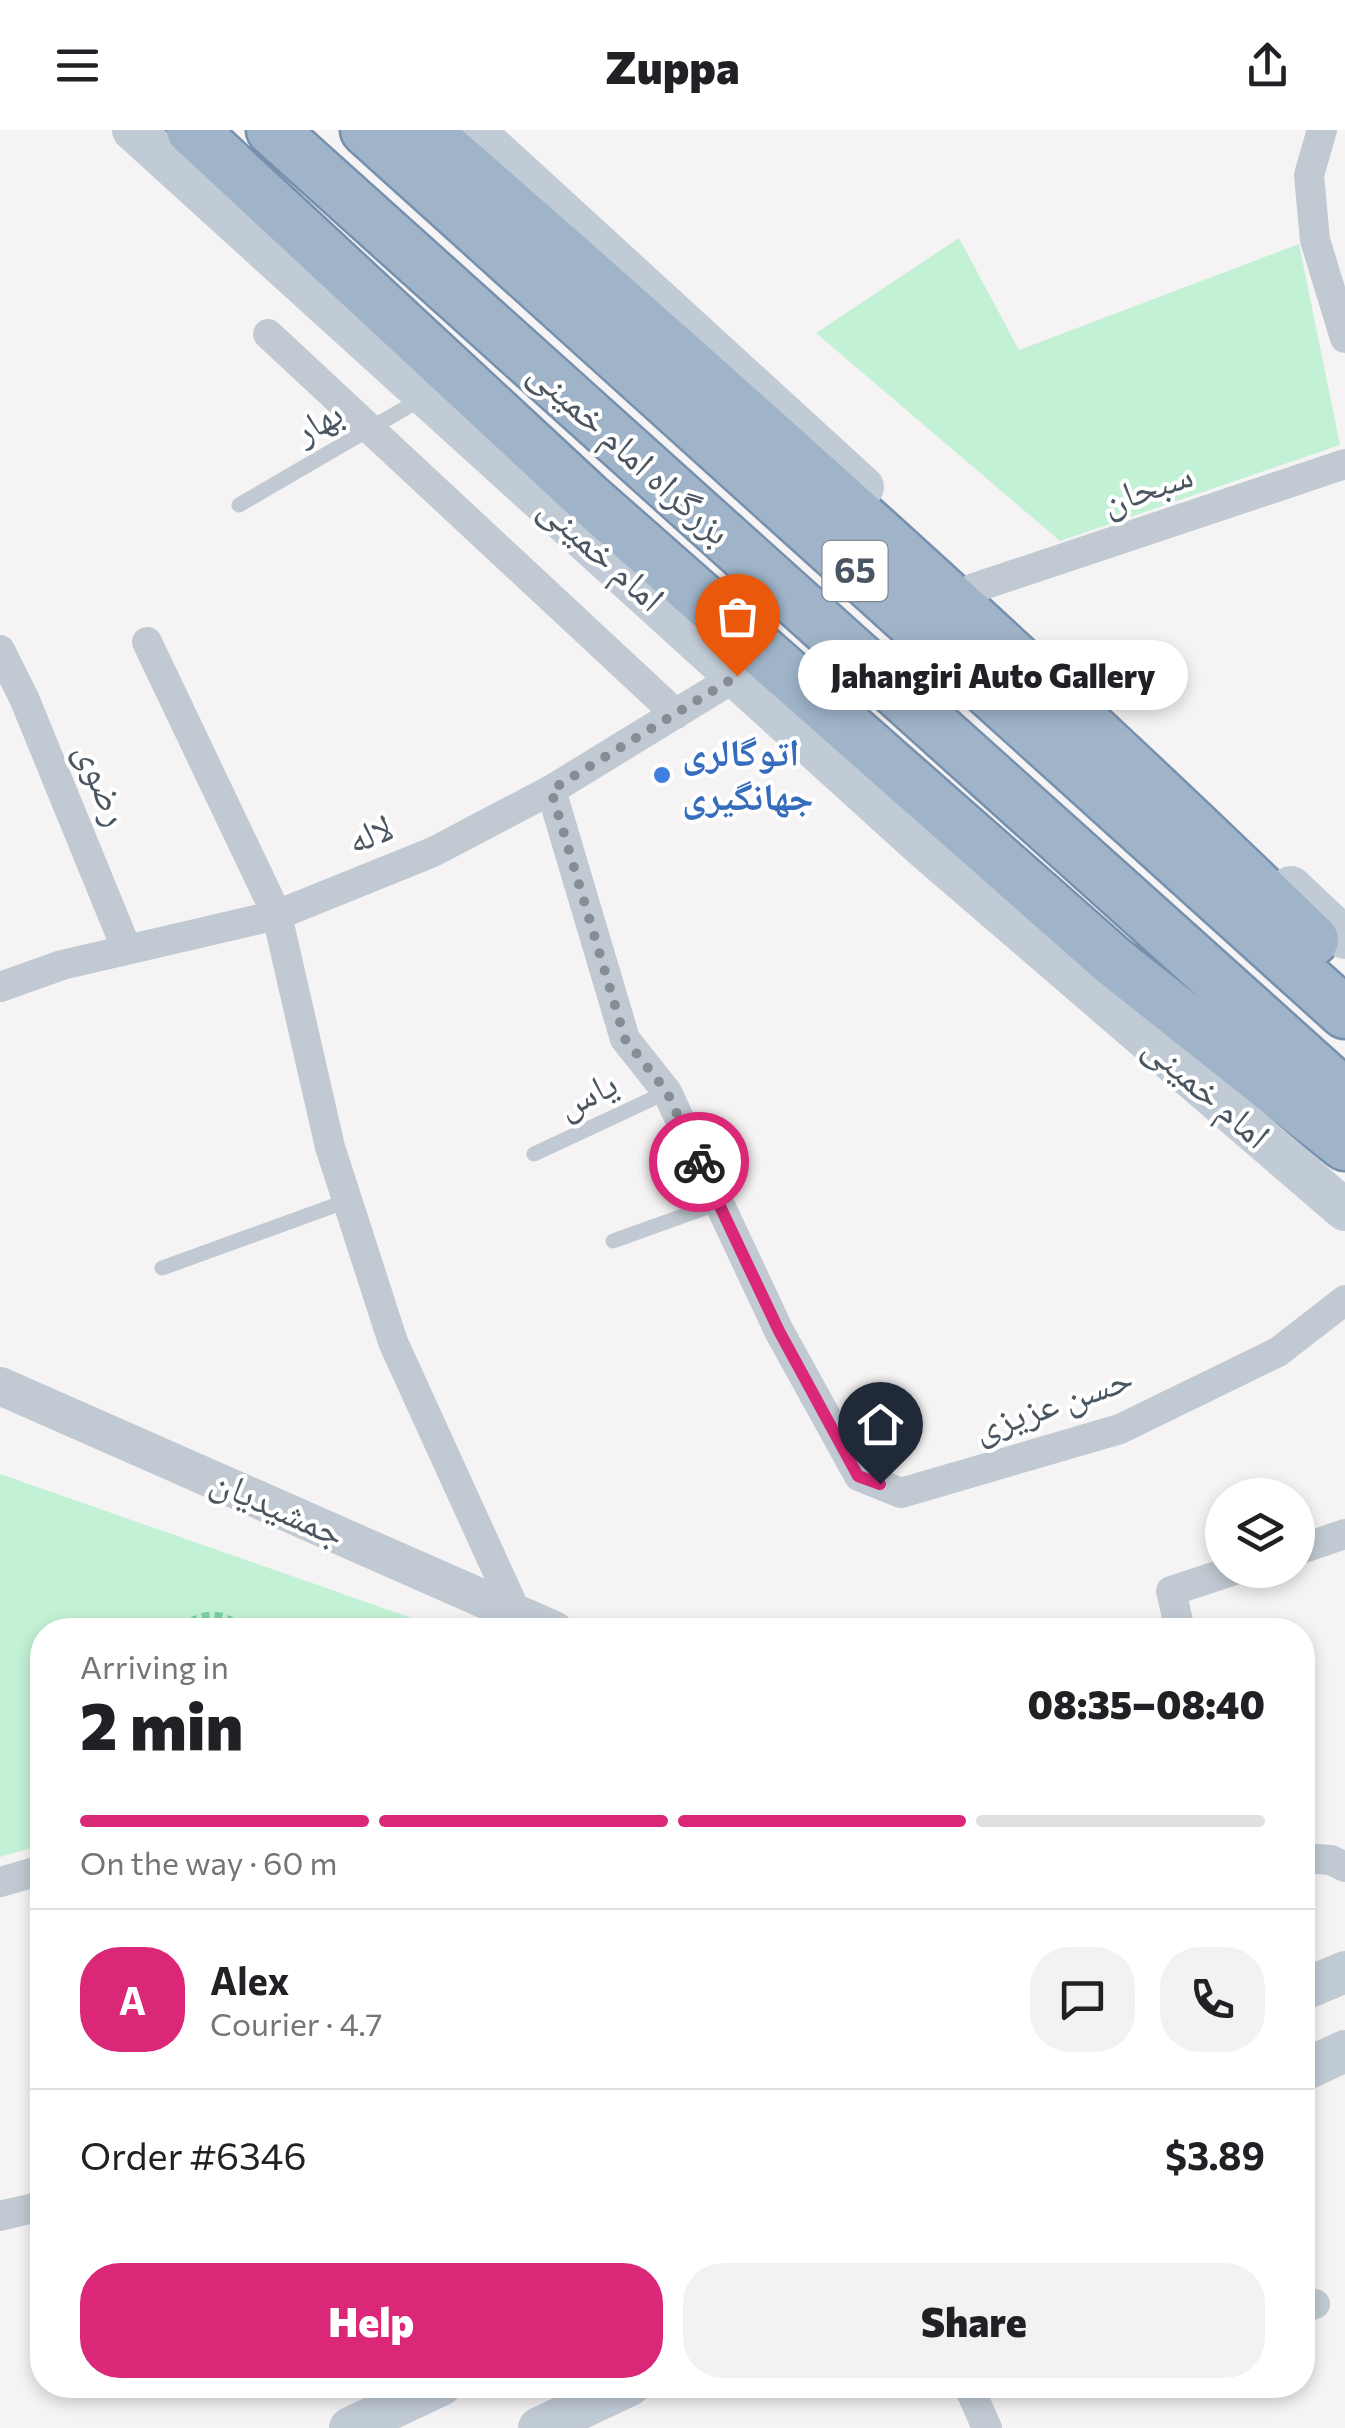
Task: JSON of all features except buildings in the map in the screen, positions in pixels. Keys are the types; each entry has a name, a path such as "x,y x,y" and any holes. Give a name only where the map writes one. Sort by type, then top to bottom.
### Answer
{"highway":[{"path":"192,130 587,496 1098,948 1345,1145"},
{"name":"بزرگراه امام خمینی","path":"272,130 1345,1095"},
{"name":"بزرگراه امام خمینی","path":"366,130 1345,1013"},
{"path":"424,130 743,410 1158,789 1345,971"}],"main road":[{"name":"امام خمینی","path":"133,130 429,394 922,846 1345,1210"},
{"path":"474,130 974,588 1345,938"},
{"path":"1315,1985 1345,1972"},
{"path":"1315,2065 1345,2051"},
{"path":"350,2428 414,2398"},
{"path":"539,2428 583,2418 611,2398"}],"street":[{"path":"1322,130 1309,175 1315,240 1345,338"},
{"path":"268,334 373,427 676,714"},
{"name":"سبحان","path":"974,588 1345,464"},
{"path":"147,642 277,915 330,1147 394,1342 538,1618"},
{"name":"رضوی","path":"0,650 12,704 127,950"},
{"name":"لاله","path":"0,987 127,950 277,915 433,852 551,790 737,676"},
{"name":"حسن عزیزی","path":"551,790 625,1039 667,1092 779,1331 858,1476 901,1493 1120,1428 1278,1352 1345,1300"},
{"name":"جمشیدیان","path":"4,1383 526,1618"},
{"path":"1315,1544 1345,1534"},
{"path":"1177,1618 1171,1591 1205,1580"},
{"path":"1315,1859 1331,1860 1345,1867"},
{"path":"0,1882 30,1873"},
{"path":"0,2216 30,2209"},
{"path":"974,2398 988,2428"}],"lane":[{"name":"بهار","path":"240,505 429,394"},
{"name":"یاس","path":"534,1154 667,1092"},
{"path":"162,1268 347,1200"},
{"path":"614,1241 719,1203"}],"path":[{"path":"196,1618 216,1614 230,1618"}],"green space":[{"path":"959,238 1019,350 1299,244 1340,445 1060,541 816,333"},
{"path":"0,1474 412,1618 30,1618 30,1848 0,1857"}],"way so far":[{"path":"699,1162 667,1092 625,1039 551,790 737,676"}],"place":[{"name":"Jahangiri Auto Gallery","path":"737,676"},
{"name":"اتوگالری جهانگیری","path":"662,775"}],"route":[{"path":"699,1162 779,1331 858,1476 880,1484"}]}
